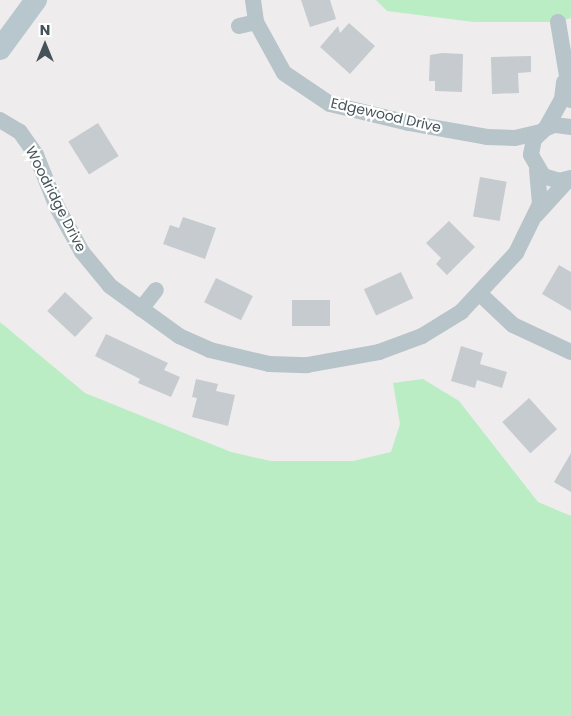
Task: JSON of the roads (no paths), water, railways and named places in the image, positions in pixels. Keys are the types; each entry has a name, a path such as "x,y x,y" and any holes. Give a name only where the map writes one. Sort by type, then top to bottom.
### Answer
{"main road":[{"path":"0,49 36,0"}],"street":[{"name":"Edgewood Drive","path":"253,0 256,22 284,73 330,104 409,123 487,137"},
{"path":"239,26 256,22"},
{"path":"558,22 571,100"},
{"name":"Woodridge Drive","path":"536,215 540,190 531,146 562,99 565,72"},
{"name":"Woodridge Drive","path":"0,120 20,132 36,155 58,207 82,252 110,286 179,336 210,350 269,364 307,365 379,352 422,336 461,312 480,294 516,253 536,215 569,179"},
{"path":"487,137 515,138 554,125 571,127"},
{"path":"487,137 510,147 551,180 569,179"},
{"path":"142,309 156,290"},
{"path":"480,294 513,325 571,352"}]}
